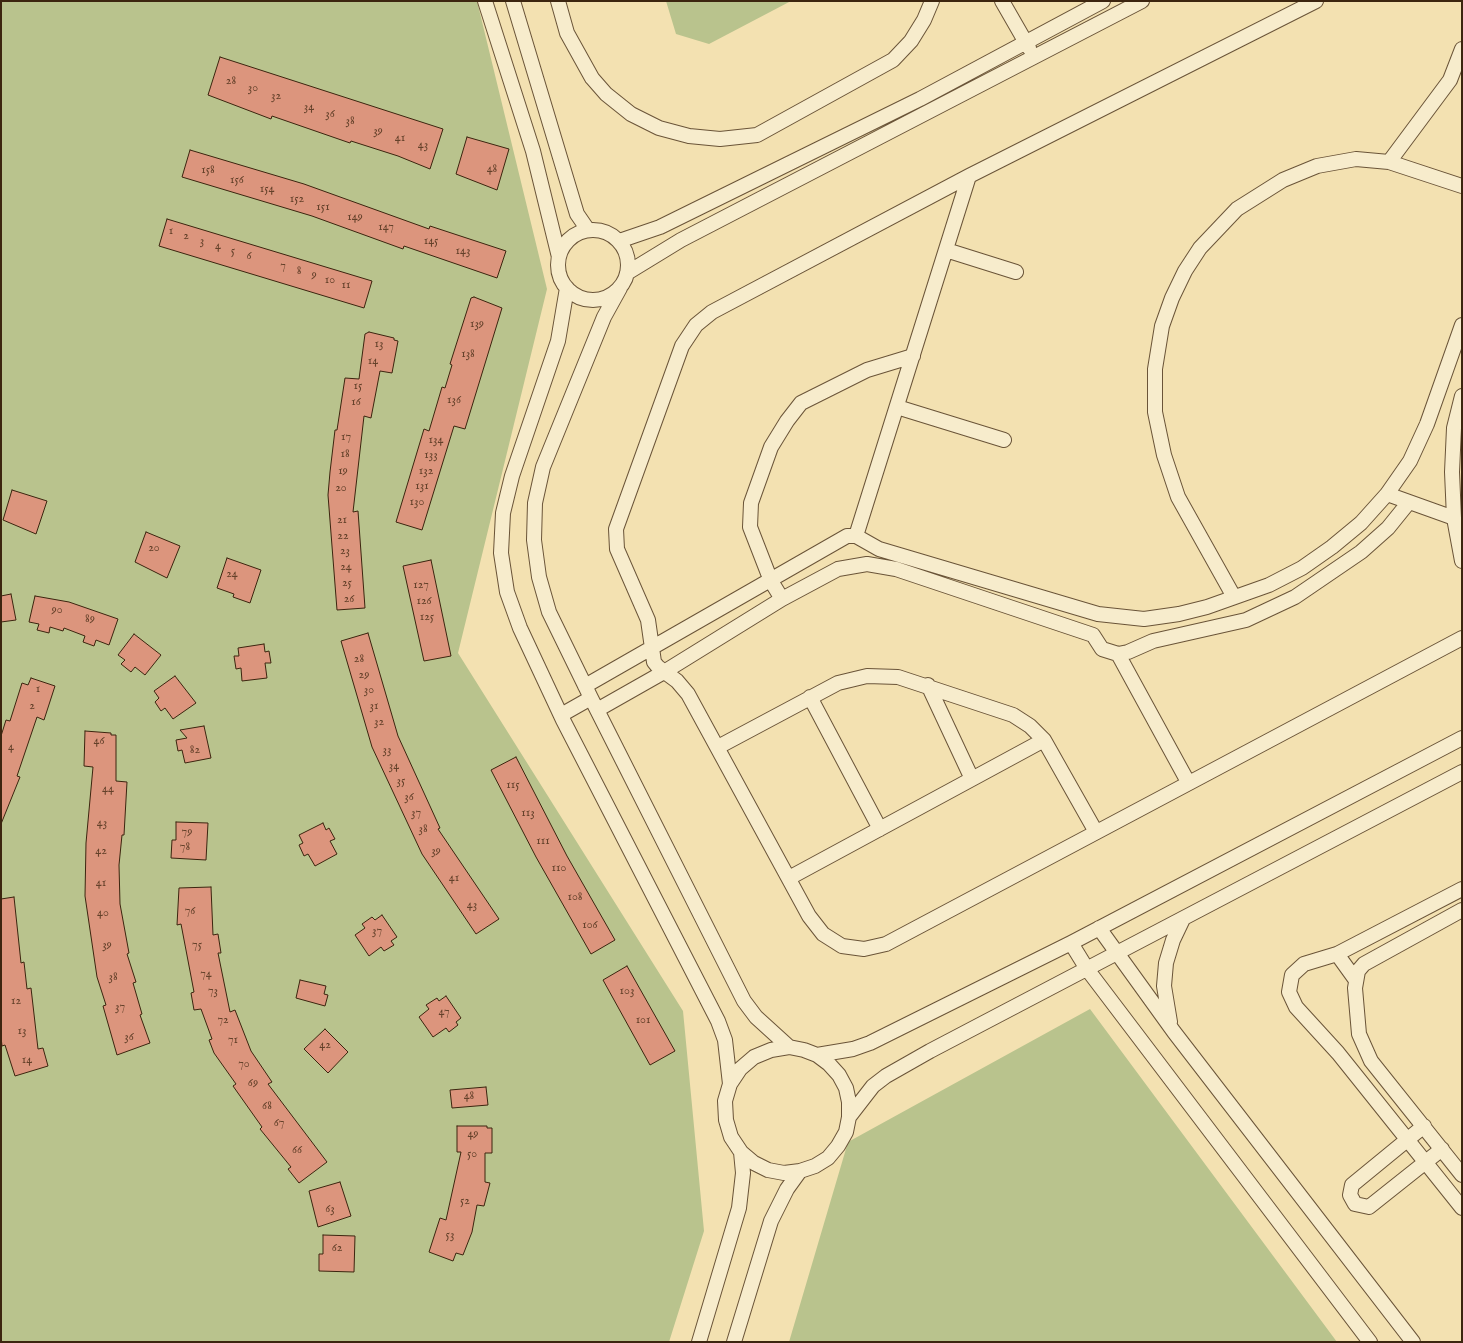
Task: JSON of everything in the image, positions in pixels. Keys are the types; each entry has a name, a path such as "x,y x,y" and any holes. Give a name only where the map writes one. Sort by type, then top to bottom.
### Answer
{"street":[{"path":"485,1 533,151 559,257 559,274 567,288 581,298 590,300 606,297 620,288"},
{"path":"513,1 577,214 588,230"},
{"path":"558,1 566,33 592,78 606,94 631,114 659,128 689,136 720,139 757,135 893,60 911,41 924,20 932,1"},
{"path":"1002,1 1033,58"},
{"path":"619,241 660,227 920,99 1025,41 1103,1"},
{"path":"627,273 681,240 1142,1"},
{"path":"1316,1 969,176 712,312 696,325 682,346 616,529 617,549 650,627 654,662 677,681 688,694 809,916 823,934 842,946 864,949 886,944 1462,638"},
{"path":"1389,162 1450,80 1462,49"},
{"path":"1234,597 1178,496 1164,456 1155,412 1155,369 1162,326 1172,298 1185,271 1200,248 1237,209 1259,193 1282,180 1317,166 1356,159 1389,162 1462,186"},
{"path":"856,536 969,176"},
{"path":"559,257 566,242 580,232 588,230 605,232 619,241 627,256 627,273 604,317 543,467 535,503 534,540 539,577 549,612 744,1002 762,1024 789,1047 817,1055 853,1049 870,1042 1099,928 1462,738"},
{"path":"946,250 1016,272"},
{"path":"567,288 558,341 512,476 503,513 501,553 507,592 520,628 561,715 718,1021 725,1040 730,1084"},
{"path":"591,698 651,648 826,550 841,538 856,536 879,550 1098,614 1144,619 1207,607 1269,585 1302,568 1361,523 1387,494 1410,461 1427,424 1462,325"},
{"path":"782,599 772,581 750,527 751,504 771,448 787,421 801,403 867,370 913,356"},
{"path":"1462,396 1454,428 1452,472 1454,518 1462,561"},
{"path":"898,407 1004,440"},
{"path":"1387,494 1454,518"},
{"path":"561,715 591,698 664,672 782,599 838,569 867,564 896,568 1092,635 1102,649 1118,654 1128,652 1153,641 1246,620 1295,597 1361,552 1388,528 1409,502"},
{"path":"826,550 838,569"},
{"path":"1092,635 1098,614"},
{"path":"1118,654 1188,782"},
{"path":"718,747 838,682 867,676 898,676 1013,715 1030,726 1044,740 1096,832"},
{"path":"928,685 972,779"},
{"path":"810,696 880,829"},
{"path":"789,878 1044,740"},
{"path":"849,1117 873,1086 886,1076 1462,772"},
{"path":"1462,889 1337,954 1304,964 1297,968 1289,983 1291,1000 1338,1053 1462,1208"},
{"path":"1462,910 1364,964 1358,971 1356,979 1356,1019 1364,1048 1382,1076 1462,1175"},
{"path":"1174,1032 1167,1010 1166,963 1173,940 1183,919"},
{"path":"1099,928 1174,1032 1413,1342"},
{"path":"1071,942 1087,969 1370,1342"},
{"path":"1337,954 1356,979"},
{"path":"789,1047 771,1050 754,1057 740,1068 730,1084 725,1101 726,1120 731,1137 741,1152 754,1163 768,1170 800,1171 814,1166 828,1158 846,1132 849,1102 839,1075 817,1055"},
{"path":"1424,1126 1352,1185 1350,1195 1352,1200 1359,1206 1369,1207 1442,1149"},
{"path":"699,1342 739,1208 743,1173 741,1152"},
{"path":"734,1342 770,1221 787,1189 800,1171"}],"green space":[{"path":"1,1 477,1 547,289 458,653 683,1011 704,1231 669,1342 1,1342"},
{"path":"666,1 791,1 709,44 676,34"},
{"path":"1090,1009 1337,1342 789,1342 848,1142"}],"building":[{"path":"220,57 443,129 430,169 398,156 351,141 350,143 272,116 271,119 208,95"},
{"path":"467,137 509,149 497,190 456,174"},
{"path":"190,150 304,184 429,229 430,226 506,251 497,278 404,246 403,249 312,216 182,177"},
{"path":"167,219 372,281 364,308 159,246"},
{"path":"474,297 502,308 465,429 454,426 422,530 396,522 424,429 429,431 442,387 445,388 452,365 450,364 471,298"},
{"path":"369,332 394,338 394,340 398,341 392,373 380,371 371,418 364,416 353,512 358,511 365,608 337,610 328,495 330,472 335,430 337,430 345,378 359,379 365,334"},
{"path":"12,490 47,501 36,534 3,520"},
{"path":"146,532 180,546 167,578 135,562"},
{"path":"227,558 261,570 250,603 233,597 234,594 217,588"},
{"path":"431,560 451,656 424,661 403,566"},
{"path":"11,594 16,620 1,622 1,596"},
{"path":"35,596 69,602 118,619 109,645 96,640 94,646 83,642 85,636 64,628 63,631 50,627 49,633 37,630 39,624 29,622"},
{"path":"368,633 398,736 440,828 438,829 499,919 476,934 422,854 372,747 341,641"},
{"path":"134,634 161,655 145,675 135,667 131,672 121,664 125,660 118,655"},
{"path":"264,644 265,652 269,651 271,663 265,663 267,678 242,681 241,668 236,669 234,656 239,656 238,648"},
{"path":"175,676 196,703 173,719 165,708 161,711 155,702 159,698 154,691"},
{"path":"31,678 55,686 44,720 37,717 17,776 20,777 1,824 1,736 6,720 10,721 22,683 28,685"},
{"path":"204,726 211,758 185,763 182,750 178,751 176,740 187,738 180,730"},
{"path":"85,731 116,735 116,781 127,782 124,835 122,835 119,865 120,904 129,953 127,954 136,982 133,983 142,1014 140,1015 150,1043 117,1055 103,1006 106,1005 97,977 85,896 86,843 93,767 84,766"},
{"path":"516,757 567,856 615,940 591,954 536,857 491,770"},
{"path":"176,822 208,823 206,860 171,858 172,840 176,840"},
{"path":"323,823 326,830 329,828 335,839 330,841 337,854 315,866 308,854 304,856 299,845 303,843 299,835"},
{"path":"211,887 213,935 218,934 221,953 218,953 230,1012 235,1010 251,1051 272,1082 268,1084 327,1162 299,1183 288,1169 291,1167 260,1129 262,1127 233,1086 236,1084 214,1053 209,1040 212,1039 201,1009 194,1010 191,993 194,992 181,924 177,925 179,888"},
{"path":"14,897 21,963 24,962 27,989 31,988 38,1049 43,1048 48,1066 15,1076 5,1045 2,1046 1,1037 1,899"},
{"path":"382,915 397,937 391,941 394,945 384,951 381,947 369,956 355,935 365,928 362,924 372,917 375,920"},
{"path":"627,966 675,1051 650,1065 603,980"},
{"path":"300,980 326,986 324,994 328,995 325,1006 296,998"},
{"path":"446,996 461,1018 456,1022 458,1025 449,1032 446,1028 433,1037 419,1017 429,1009 426,1005 437,998 439,1001"},
{"path":"325,1029 348,1052 328,1073 304,1049"},
{"path":"486,1087 488,1105 452,1108 450,1090"},
{"path":"457,1126 487,1126 487,1128 492,1128 492,1153 485,1153 485,1182 490,1183 484,1206 477,1205 472,1232 463,1255 456,1253 453,1261 429,1252 440,1218 446,1220 461,1152 457,1152"},
{"path":"340,1182 351,1216 318,1227 309,1191"},
{"path":"323,1235 355,1236 354,1272 319,1271 319,1254 323,1254"}]}
